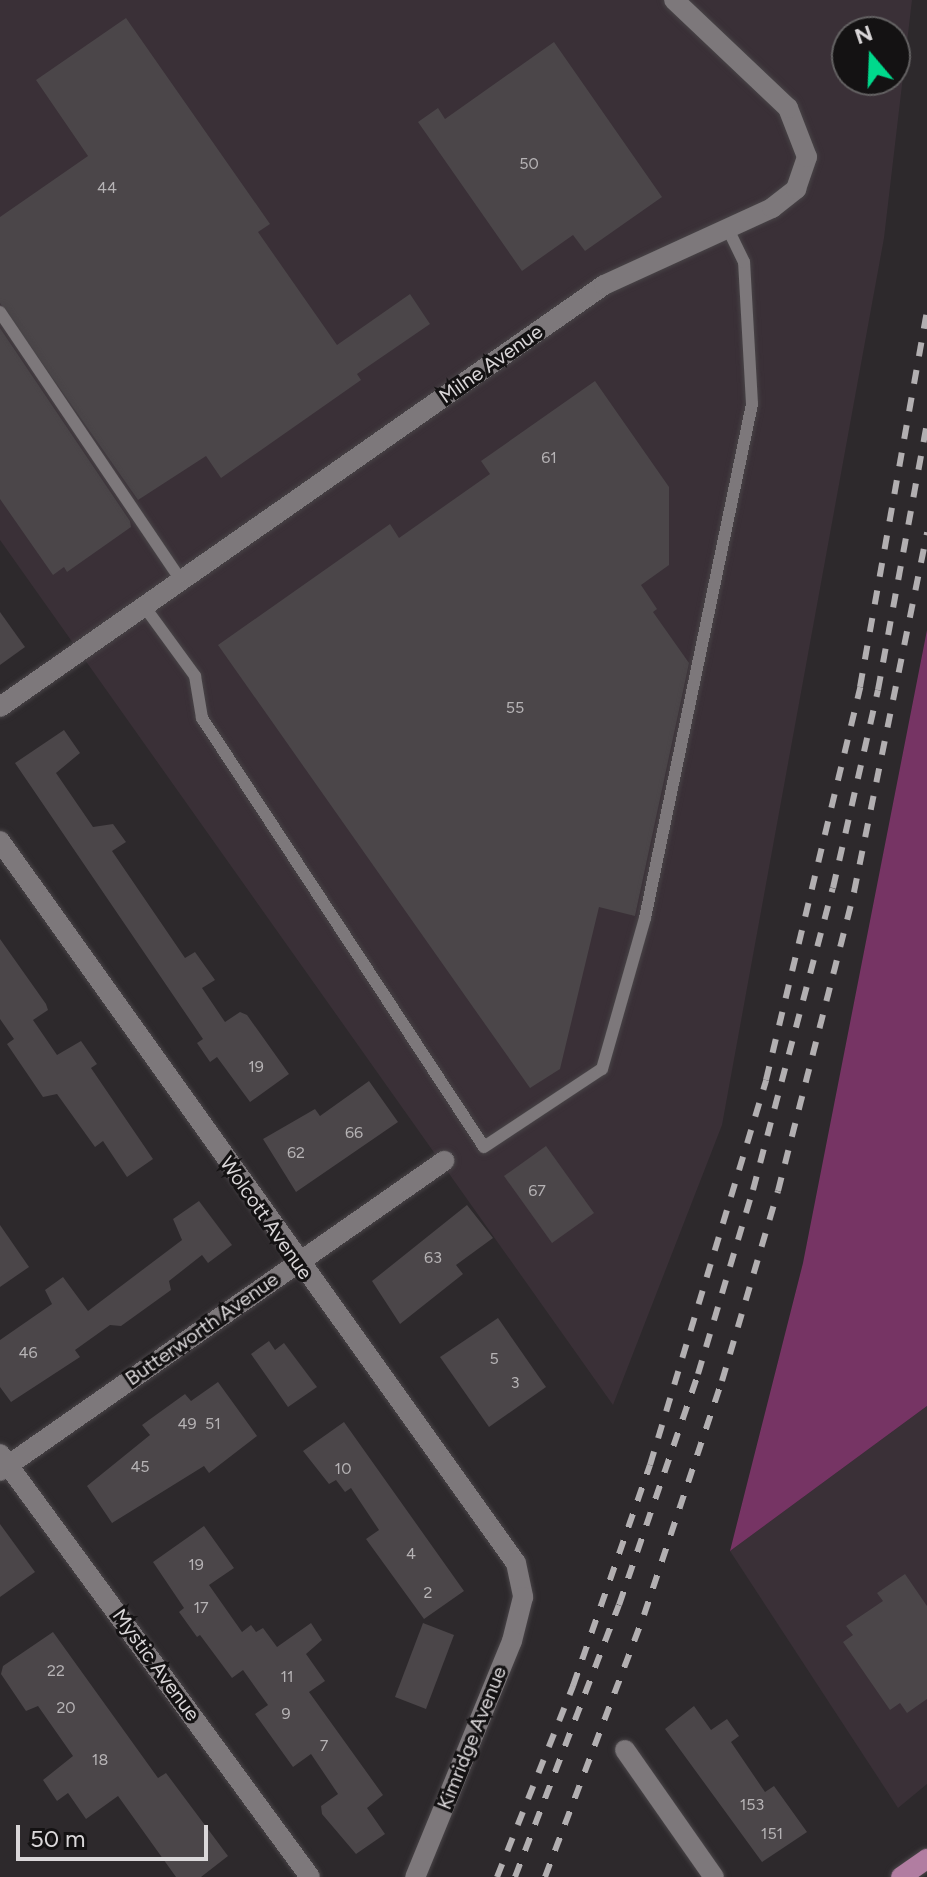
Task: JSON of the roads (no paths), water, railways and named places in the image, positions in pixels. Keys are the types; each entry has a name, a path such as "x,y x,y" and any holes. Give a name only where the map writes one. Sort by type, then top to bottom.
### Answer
{"main road":[{"path":"901,1877 927,1859"}],"street":[{"name":"Milne Avenue","path":"0,707 604,285 772,208 796,189 807,157 800,129 769,85 674,0"},
{"name":"Wolcott Avenue","path":"0,841 296,1262 516,1563 523,1597"},
{"name":"Butterworth Avenue","path":"3,1463 444,1161"},
{"name":"Mystic Avenue","path":"3,1463 310,1877"},
{"name":"Kimridge Avenue","path":"415,1877 498,1677 523,1597"},
{"path":"625,1750 714,1877"}],"lane":[{"path":"144,606 195,676 202,718 484,1147 602,1069 645,918 752,404 744,262 728,229"},
{"path":"0,312 181,580"}],"railway":[{"path":"497,1877 573,1686 650,1465 766,1080 860,687 927,310"},
{"path":"515,1877 619,1605 698,1374 753,1190 833,888 878,690 927,423"},
{"path":"545,1877 644,1615 722,1381 778,1191 854,892 927,532"}]}
